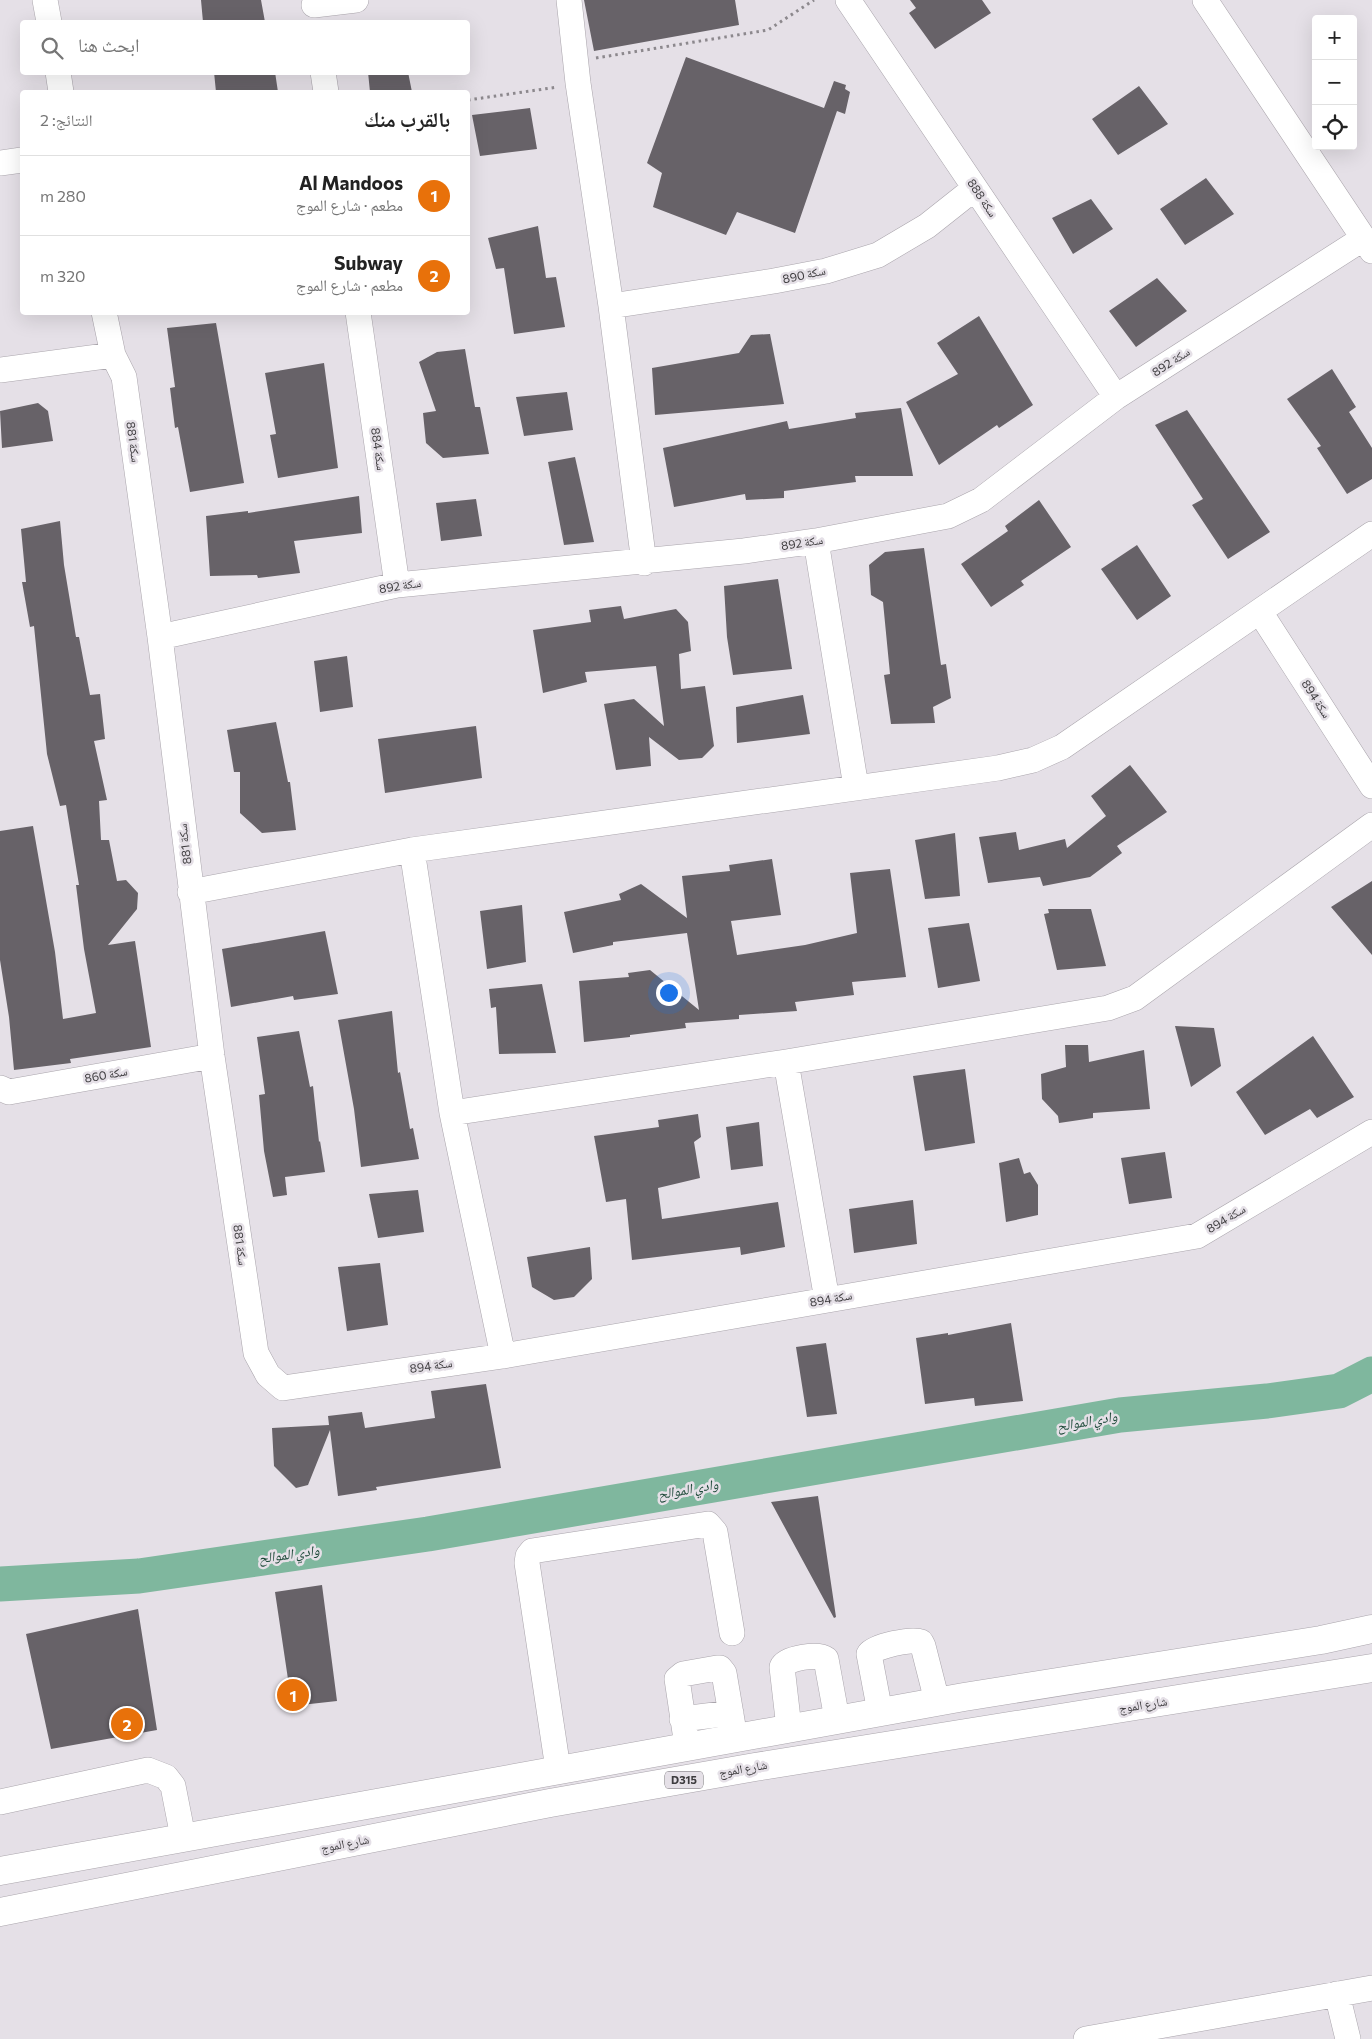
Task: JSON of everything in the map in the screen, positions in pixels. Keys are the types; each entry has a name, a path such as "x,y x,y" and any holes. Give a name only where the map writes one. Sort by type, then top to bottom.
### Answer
{"main road":[{"path":"0,1871 687,1746 733,1725 789,1728 1321,1640 1372,1629"},
{"name":"شارع الموج","path":"0,1912 579,1798 765,1765 1372,1668"}],"street":[{"path":"45,0 49,20"},
{"path":"314,9 356,0"},
{"path":"570,0 577,72 612,306 644,562"},
{"name":"سكة 888","path":"848,0 1116,397"},
{"path":"1205,0 1368,244"},
{"path":"58,75 61,90"},
{"path":"324,75 326,90"},
{"path":"0,163 20,160"},
{"name":"سكة 890","path":"612,306 826,271 878,254 927,226 975,188"},
{"name":"سكة 892","path":"160,637 398,585 644,562 816,541 948,516 964,510 981,500 1116,397 1368,244"},
{"name":"سكة 881","path":"105,315 113,355 124,377 160,637 190,892 212,1056 256,1353 268,1375"},
{"name":"سكة 884","path":"358,315 398,585"},
{"path":"0,370 113,355"},
{"path":"190,892 412,850 998,768 1033,760 1062,747 1372,534"},
{"path":"816,541 856,787"},
{"name":"سكة 894","path":"1260,612 1372,786"},
{"path":"452,1113 786,1062 1108,1008 1122,1004 1135,998 1372,825"},
{"path":"412,850 452,1113 503,1356"},
{"name":"سكة 860","path":"0,1088 9,1092 212,1056"},
{"path":"786,1062 827,1300"},
{"name":"سكة 894","path":"268,1375 283,1388 503,1356 1197,1236 1372,1132"},
{"path":"558,1769 527,1563 528,1556 532,1551 708,1524 715,1532 732,1633"},
{"path":"880,1712 869,1654 875,1648 912,1640 921,1642 923,1646 937,1702"},
{"path":"789,1728 782,1668 783,1664 790,1660 818,1656 826,1659 837,1719"},
{"path":"682,1719 733,1725 724,1673 720,1668 683,1674 677,1679 682,1719 687,1746"},
{"path":"0,1802 148,1770 166,1777 173,1786 183,1837"},
{"path":"1086,2039 1372,1988"},
{"path":"1337,1994 1348,2039"}],"path":[{"path":"470,99 577,72 768,30 814,0"}],"building":[{"path":"201,0 261,0 265,20 203,20"},
{"path":"584,0 735,0 739,25 594,51"},
{"path":"910,0 982,0 991,13 935,49 909,13 916,8"},
{"path":"686,57 824,108 834,81 846,85 845,89 850,92 845,114 837,111 795,233 737,212 726,235 653,207 662,173 647,163"},
{"path":"214,75 275,75 278,90 216,90"},
{"path":"368,75 409,75 412,90 370,90"},
{"path":"1139,86 1168,124 1118,155 1092,119"},
{"path":"530,108 537,149 480,156 472,115"},
{"path":"1206,178 1234,214 1185,245 1160,209"},
{"path":"1091,199 1113,229 1073,254 1052,218"},
{"path":"538,226 546,278 556,277 565,327 514,334 504,268 496,269 488,238"},
{"path":"1157,278 1187,311 1136,347 1109,311"},
{"path":"979,316 1033,405 999,428 997,425 939,465 906,402 958,374 937,343"},
{"path":"216,323 244,483 190,492 178,427 175,428 170,388 175,387 167,328"},
{"path":"770,334 784,404 655,415 652,368 739,353 751,335"},
{"path":"465,349 475,407 480,407 489,454 443,458 426,443 423,413 436,411 419,362 437,352"},
{"path":"324,363 338,468 278,478 270,435 276,434 265,373"},
{"path":"1332,369 1356,407 1349,412 1372,448 1372,479 1347,494 1317,448 1321,446 1287,399"},
{"path":"567,392 573,430 524,436 516,397"},
{"path":"38,403 48,411 53,441 2,448 0,411"},
{"path":"901,408 913,476 855,476 856,482 784,491 784,498 746,500 745,494 674,507 663,448 787,421 789,429 856,418 855,413"},
{"path":"1187,410 1270,532 1228,559 1192,505 1203,499 1155,425"},
{"path":"575,457 594,542 564,545 548,462"},
{"path":"359,496 362,533 294,541 300,573 258,578 257,575 210,576 206,516 248,511 248,513"},
{"path":"476,499 482,536 441,541 436,503"},
{"path":"1039,500 1071,547 1021,581 1024,585 991,607 961,564 1008,531 1005,526"},
{"path":"60,521 64,565 76,637 79,637 90,695 100,694 105,739 94,741 107,800 99,801 101,840 109,840 117,881 126,880 138,893 137,909 108,945 135,941 151,1047 70,1059 71,1063 14,1070 9,1017 0,960 0,831 33,826 55,952 63,1019 96,1013 84,949 76,885 79,885 66,805 60,806 47,754 34,626 30,627 22,582 26,582 21,529"},
{"path":"1137,545 1171,596 1137,620 1101,569"},
{"path":"924,548 941,665 946,664 951,698 933,707 935,723 891,724 884,675 890,674 883,602 871,595 869,565 885,552"},
{"path":"778,579 792,669 733,675 727,637 724,586"},
{"path":"621,606 624,619 676,609 688,622 691,651 679,654 681,689 705,686 714,746 702,758 679,760 649,737 651,766 616,770 604,704 634,699 664,726 656,666 585,672 587,682 543,693 533,630 591,622 589,610"},
{"path":"347,656 353,707 320,712 314,661"},
{"path":"803,695 810,734 737,743 736,707"},
{"path":"276,722 288,782 290,782 296,830 262,833 240,813 240,772 234,772 227,730"},
{"path":"476,726 482,778 385,793 378,739"},
{"path":"1130,765 1167,812 1117,846 1122,853 1090,877 1043,886 1040,877 988,883 979,837 1016,832 1019,850 1065,839 1067,848 1106,816 1091,796"},
{"path":"955,833 960,896 925,899 915,840"},
{"path":"772,859 781,915 731,921 737,955 805,945 857,933 850,873 890,869 906,977 852,982 854,995 795,1002 797,1011 739,1015 739,1019 685,1023 686,1028 584,1042 579,981 629,977 628,973 650,970 699,1010 687,933 613,942 613,945 573,953 564,912 621,900 619,894 641,884 687,918 682,876 730,871 729,865"},
{"path":"1372,881 1372,955 1331,907"},
{"path":"522,905 526,962 487,969 480,911"},
{"path":"1048,909 1091,909 1106,966 1057,970 1044,914 1049,913"},
{"path":"969,923 980,981 938,988 928,928"},
{"path":"325,931 338,994 294,1000 293,996 231,1007 222,949"},
{"path":"542,984 556,1053 499,1054 496,1007 491,1008 489,989"},
{"path":"392,1011 398,1073 400,1072 410,1129 413,1128 419,1159 361,1167 354,1109 338,1020"},
{"path":"1175,1026 1214,1028 1221,1066 1191,1087"},
{"path":"299,1031 310,1087 313,1086 319,1142 325,1172 285,1177 287,1195 273,1197 264,1151 259,1095 265,1094 257,1037"},
{"path":"1313,1036 1354,1097 1317,1118 1310,1109 1265,1135 1236,1092"},
{"path":"1065,1045 1088,1045 1089,1062 1144,1050 1150,1109 1093,1113 1093,1118 1059,1123 1058,1116 1042,1099 1041,1074 1066,1067"},
{"path":"965,1069 975,1143 925,1151 913,1076"},
{"path":"698,1114 701,1137 694,1142 700,1178 658,1188 662,1219 778,1202 785,1247 741,1255 740,1247 632,1260 626,1199 606,1202 594,1136 659,1127 658,1120"},
{"path":"759,1122 763,1166 731,1170 726,1127"},
{"path":"1165,1152 1172,1198 1129,1204 1121,1158"},
{"path":"1019,1158 1024,1174 1030,1172 1038,1185 1038,1215 1006,1222 999,1163"},
{"path":"418,1190 424,1232 378,1238 369,1194"},
{"path":"913,1200 917,1244 854,1253 849,1209"},
{"path":"590,1247 592,1279 574,1297 554,1300 532,1287 527,1257"},
{"path":"380,1263 388,1325 347,1331 338,1267"},
{"path":"1011,1323 1023,1401 975,1406 974,1398 925,1404 916,1338 948,1333 948,1335"},
{"path":"826,1343 837,1414 807,1417 796,1347"},
{"path":"486,1384 501,1468 376,1487 377,1490 338,1496 330,1430 308,1485 296,1488 274,1466 272,1428 329,1425 328,1416 362,1412 365,1428 435,1418 431,1391"},
{"path":"818,1496 836,1617 834,1618 771,1502"},
{"path":"322,1585 337,1701 292,1706 275,1592"},
{"path":"138,1609 157,1730 51,1749 26,1634"}],"waterway":[{"name":"وادي الموالح","path":"0,1584 139,1576 428,1534 1120,1415 1267,1401 1339,1391 1372,1374"}],"place":[{"name":"Al Mandoos","path":"293,1695"},
{"name":"Subway","path":"127,1724"}]}
